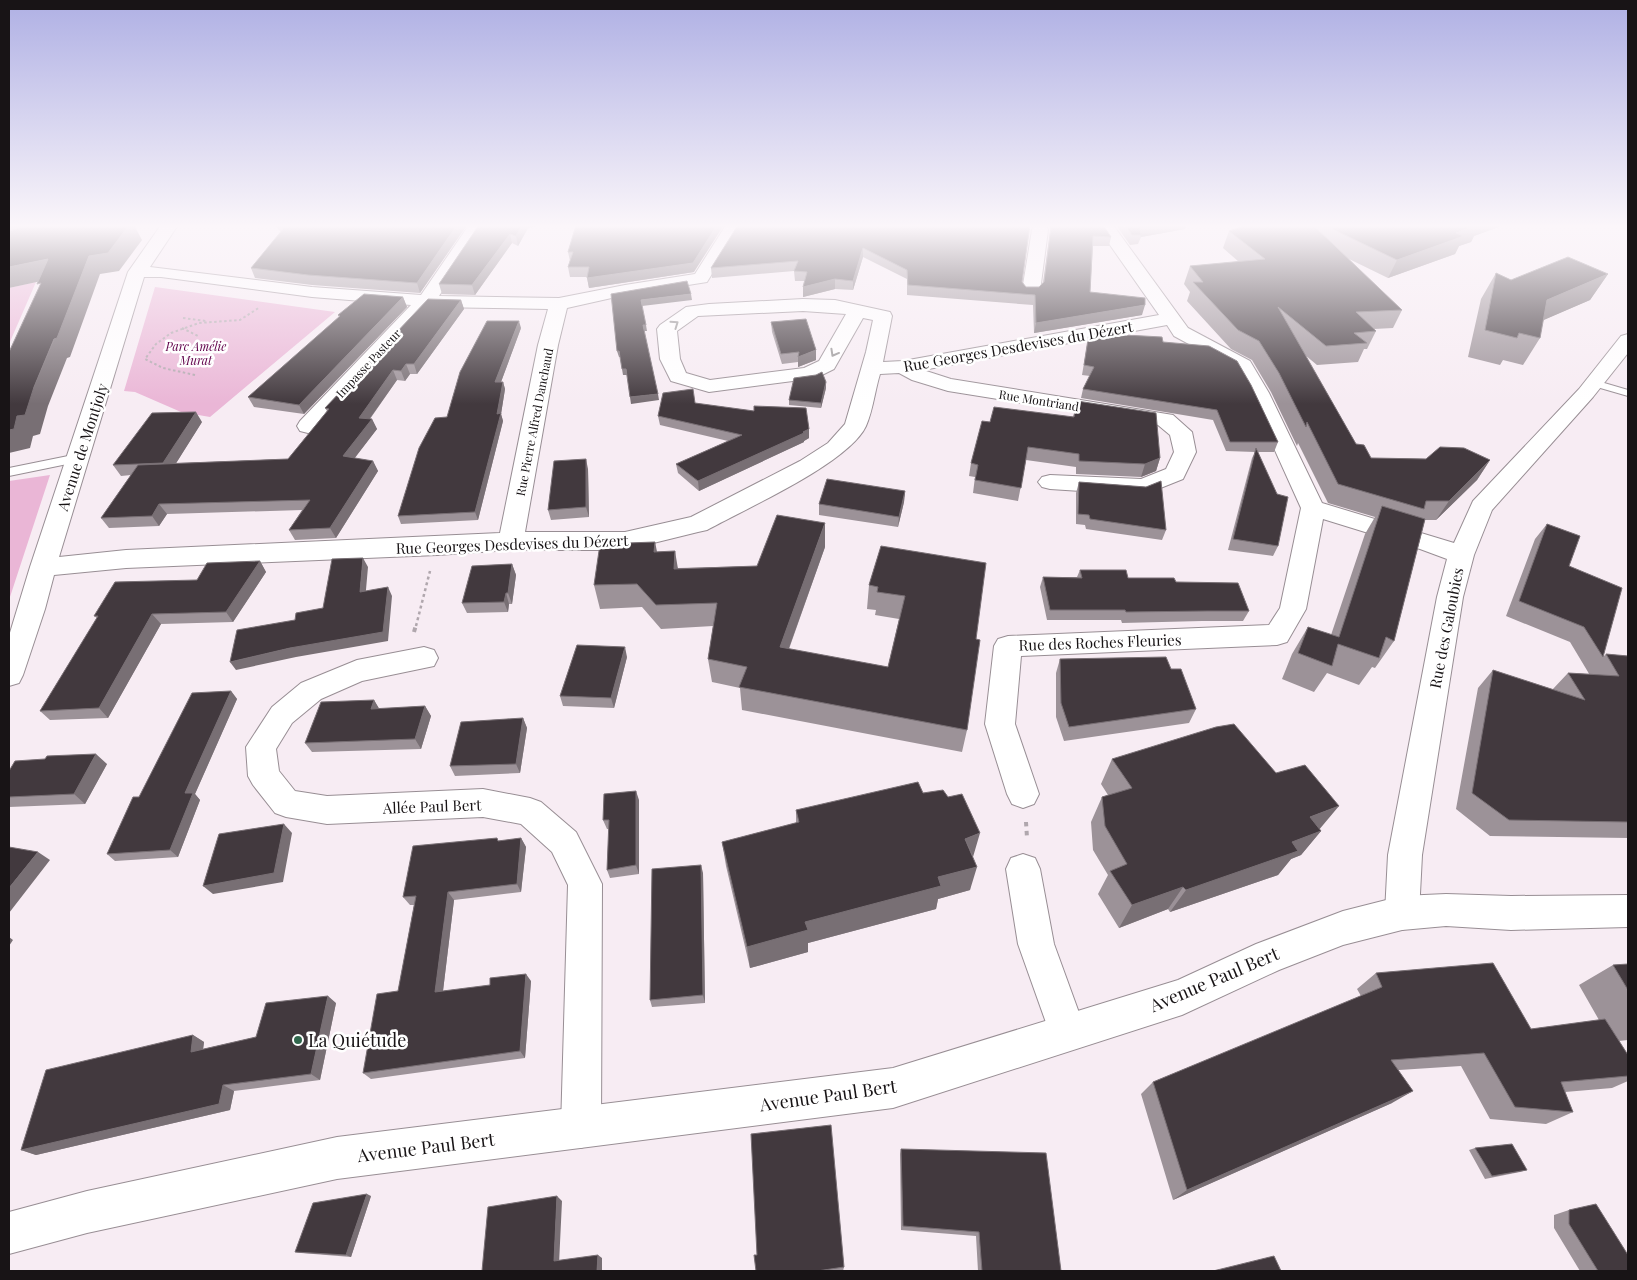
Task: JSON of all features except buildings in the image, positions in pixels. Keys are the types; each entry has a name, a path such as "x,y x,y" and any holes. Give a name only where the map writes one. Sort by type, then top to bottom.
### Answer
{"street":[{"name":"Avenue de Montjoly","path":"9,675 32,609 43,567 134,285"},
{"path":"253,285 312,292 426,301 559,304 658,285"},
{"name":"Impasse Pasteur","path":"308,426 426,301 437,285"},
{"path":"703,285 709,310"},
{"path":"1031,292 1032,285"},
{"path":"1146,285 1181,332 1243,365 1259,393 1313,508 1430,543 1461,555"},
{"name":"Rue Pierre Alfred Danchaud","path":"511,541 548,345 559,304"},
{"path":"858,310 827,365 809,374 709,386 678,377 670,359 668,329 693,311 803,305 858,310 883,316 871,368"},
{"name":"Rue Georges Desdevises du Dézert","path":"43,567 126,559 437,546 511,541 625,541 698,524 808,466 836,448 855,426 871,368 903,368 1170,319"},
{"name":"Rue des Galoubies","path":"1402,913 1405,855 1450,597 1461,555 1482,507 1594,383 1628,340"},
{"name":"Rue Montriand","path":"903,368 919,376 948,385 1165,420 1181,432 1185,452 1175,474 1143,487 1050,482"},
{"name":"Rue des Roches Fleuries","path":"1023,794 1000,724 1008,646 1277,635 1293,609 1313,508"},
{"name":"Allée Paul Bert","path":"415,659 357,671 311,691 282,715 261,747 264,776 286,803 327,810 483,803 530,812 564,842 585,884 581,1128"},
{"path":"1023,870 1036,944 1067,1032"},
{"name":"Avenue Paul Bert","path":"9,1232 87,1212 337,1158 893,1088 1182,997 1269,956 1344,928 1402,913 1446,910 1511,913 1628,911"}],"lane":[{"path":"1594,383 1628,394"},
{"path":"9,472 78,458"}],"path":[{"path":"195,375 162,369 145,359 150,348 162,338 181,328 209,322 242,319 261,307 237,304 253,285"},
{"path":"183,318 209,322"},
{"path":"181,328 198,336"},
{"path":"415,659 437,546"},
{"path":"1023,794 1027,837 1023,870"}],"green space":[{"path":"35,285 9,344 9,288"},
{"name":"Parc Amélie Murat","path":"155,287 335,312 210,417 181,412 135,392 124,391"},
{"path":"50,475 9,600 9,481"}],"place":[{"name":"La Quiétude","path":"298,1040"}]}
